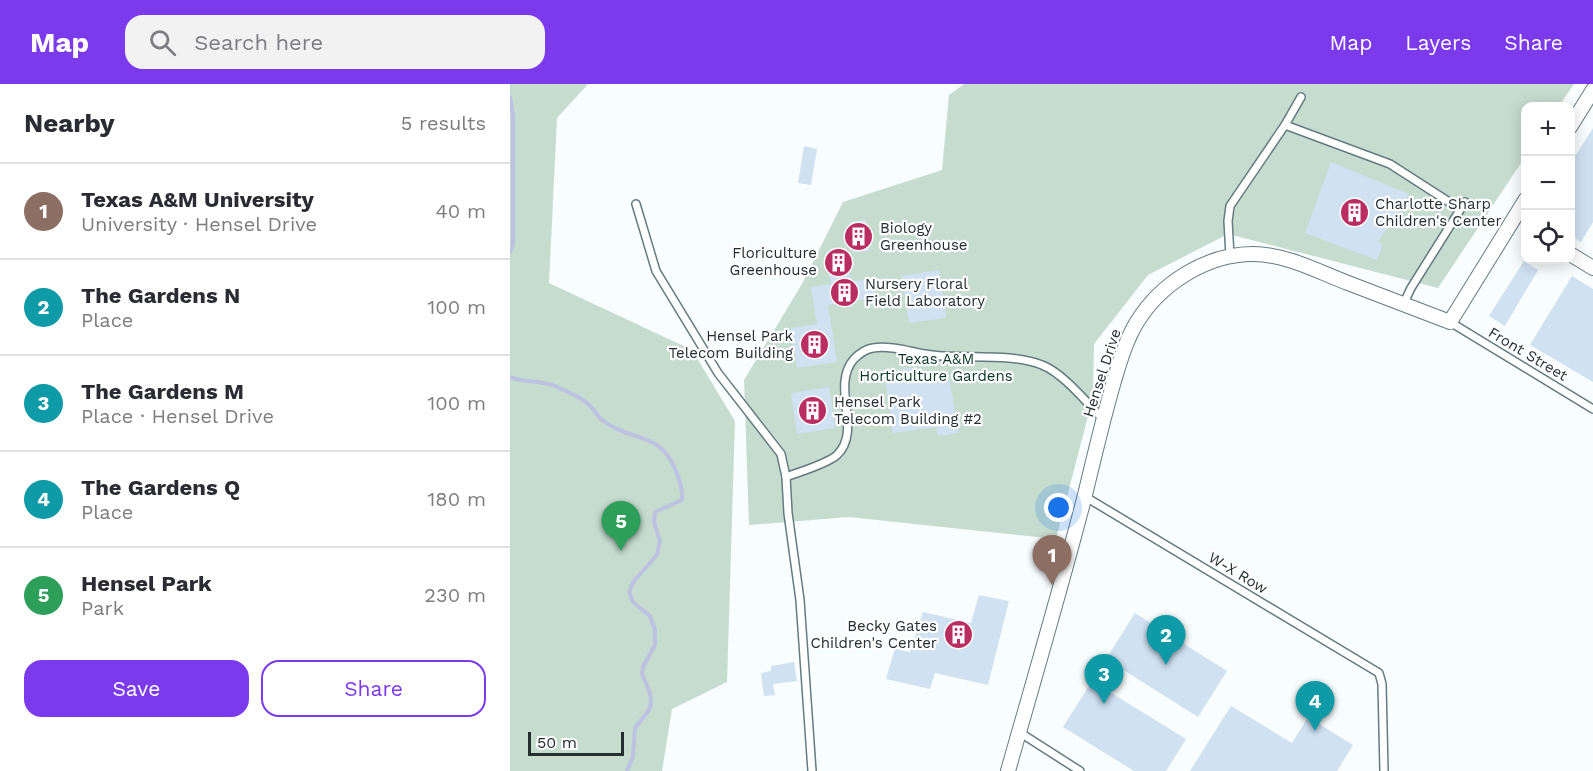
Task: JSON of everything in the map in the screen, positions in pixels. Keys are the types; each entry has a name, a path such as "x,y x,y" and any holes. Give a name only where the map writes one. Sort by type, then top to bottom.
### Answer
{"street":[{"path":"1575,119 1593,90"},
{"path":"1450,322 1521,208"},
{"path":"1513,220 1521,224"},
{"name":"Hensel Drive","path":"1008,771 1120,363 1136,323 1163,290 1193,270 1230,256 1255,254 1293,262 1450,322"},
{"path":"1575,257 1593,268"}],"lane":[{"path":"1230,256 1228,222 1230,206 1301,98"},
{"path":"1285,125 1390,164 1460,209"},
{"path":"1404,305 1411,288 1465,202"},
{"path":"636,204 656,271 718,373 781,454 786,477 788,513 800,600 812,771"},
{"name":"Front Street","path":"1450,322 1593,409"},
{"path":"786,477 837,455 846,441 844,378 854,359 870,348 882,347 934,355 1018,359 1040,364 1054,371 1103,419"},
{"name":"W-X Row","path":"1084,496 1379,673 1382,684 1384,771"},
{"path":"1019,732 1080,771"}],"green space":[{"path":"510,84 588,84 557,118 549,283 692,350 735,421 727,682 672,709 662,771 510,771"},
{"name":"Texas A&M Horticulture Gardens","path":"964,84 1574,84 1562,102 1521,102 1521,163 1438,288 1228,234 1148,275 1094,344 1093,397 1056,539 849,517 749,525 744,380 802,284 843,202 942,170 949,95"}],"building":[{"path":"1593,128 1593,222 1581,242 1575,238 1575,156"},
{"path":"804,146 817,149 811,185 798,183"},
{"name":"Charlotte Sharp Children's Center","path":"1331,162 1409,194 1378,242 1383,245 1377,260 1305,233"},
{"name":"Biology Greenhouse","path":"866,220 869,251 853,253 849,222"},
{"path":"846,249 851,282 873,278 876,298 828,305 837,362 797,368 791,328 817,324 811,287 831,284 826,252"},
{"path":"1522,264 1529,264 1538,270 1505,326 1489,316"},
{"path":"939,270 946,318 909,323 902,276"},
{"path":"1572,276 1593,289 1593,382 1530,345"},
{"path":"917,367 919,383 949,378 959,433 938,436 936,427 893,433 884,372"},
{"name":"Hensel Park Telecom Building #2","path":"829,387 835,428 797,434 791,393"},
{"name":"Becky Gates Children's Center","path":"979,595 1009,601 988,685 935,673 930,689 886,679 895,648 910,652 923,612 971,623"},
{"path":"1135,613 1227,671 1198,717 1106,659"},
{"path":"794,662 797,681 773,684 775,695 764,696 761,673 771,671 771,666"},
{"path":"1092,681 1186,739 1166,771 1134,771 1063,727"},
{"path":"1231,706 1292,743 1308,717 1353,745 1337,771 1190,771"}],"waterway":[{"path":"510,97 513,115 513,245 510,252"},
{"path":"510,377 549,384 580,398 602,420 613,427 643,438 661,448 669,457 680,481 682,500 655,512 654,522 660,541 657,555 634,581 629,592 633,602 650,616 655,630 655,645 643,667 642,674 650,693 651,704 635,728 633,756 627,771"}],"place":[{"name":"Charlotte Sharp Children's Center","path":"1354,213"},
{"name":"Biology Greenhouse","path":"859,237"},
{"name":"Floriculture Greenhouse","path":"838,262"},
{"name":"Nursery Floral Field Laboratory","path":"844,293"},
{"name":"Hensel Park Telecom Building","path":"814,345"},
{"name":"Hensel Park Telecom Building #2","path":"813,411"},
{"name":"Hensel Park","path":"621,551"},
{"name":"Texas A&M University","path":"1052,585"},
{"name":"Becky Gates Children's Center","path":"958,635"},
{"name":"The Gardens N","path":"1166,665"},
{"name":"The Gardens M","path":"1104,704"},
{"name":"The Gardens Q","path":"1315,731"}]}
